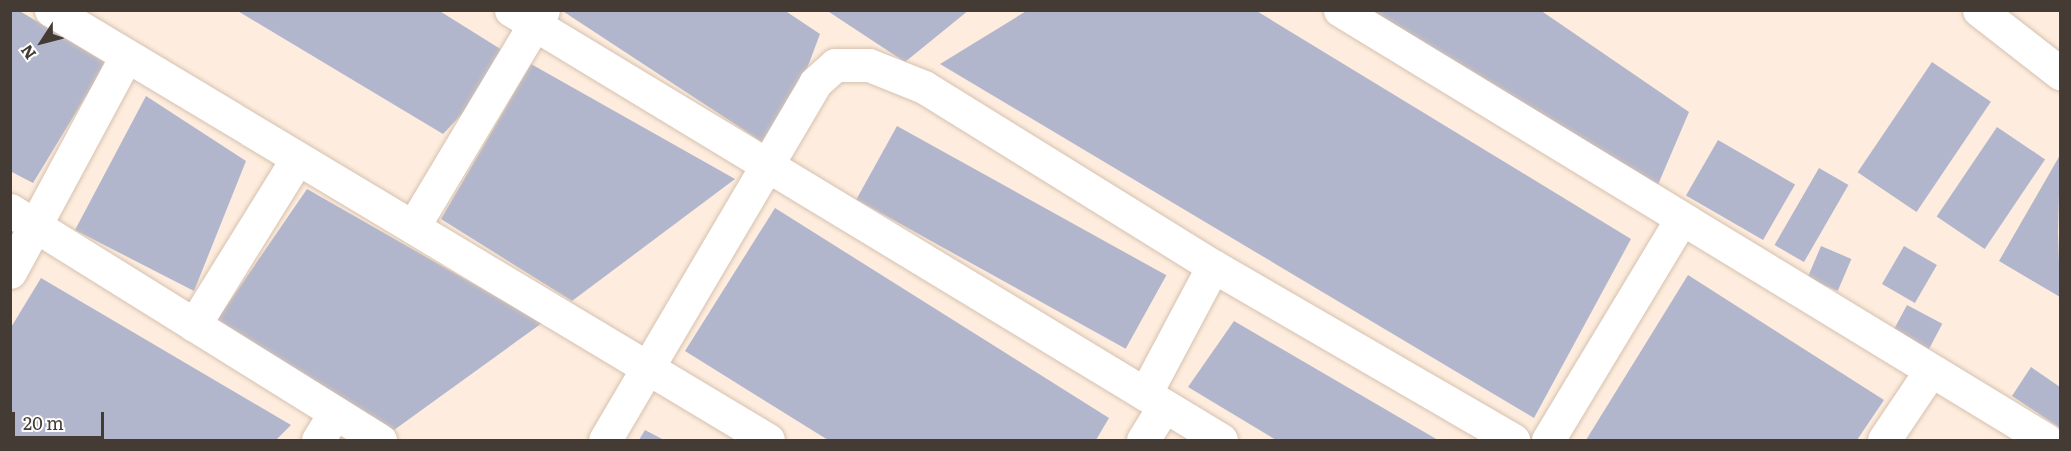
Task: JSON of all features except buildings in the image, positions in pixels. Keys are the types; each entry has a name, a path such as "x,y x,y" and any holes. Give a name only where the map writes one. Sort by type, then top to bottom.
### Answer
{"street":[{"path":"51,10 768,441"},
{"path":"1340,10 1680,221 1929,373 2046,441"},
{"path":"1979,10 2061,73"},
{"path":"413,227 529,15 768,165 1221,441"},
{"path":"10,272 24,218 126,57"},
{"path":"605,441 815,83 836,65 869,65 924,87 1213,266 1513,441"},
{"path":"194,325 297,159"},
{"path":"24,218 381,441"},
{"path":"1548,441 1680,221"},
{"path":"1143,441 1154,400 1213,266"},
{"path":"1884,441 1929,373"},
{"path":"318,441 335,413"}]}
